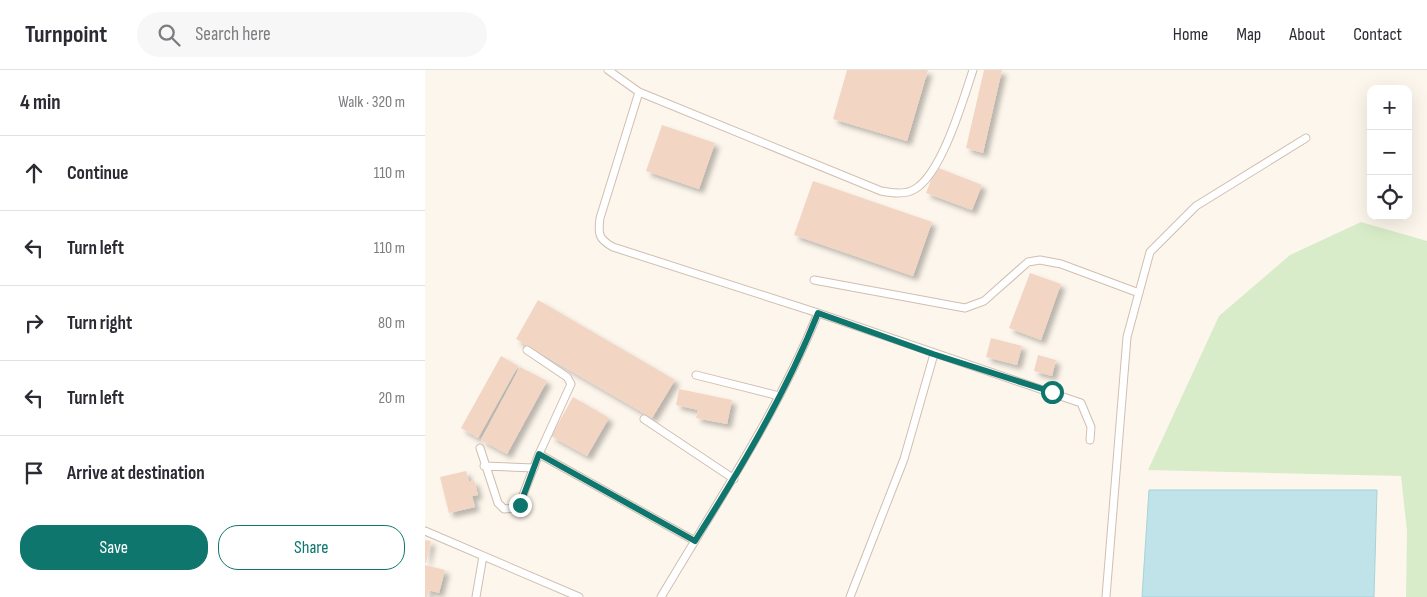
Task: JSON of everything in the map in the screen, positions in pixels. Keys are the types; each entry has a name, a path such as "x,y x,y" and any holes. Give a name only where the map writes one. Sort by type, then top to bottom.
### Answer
{"lane":[{"path":"609,70 639,92 881,192 897,193 914,189 931,174 957,118 973,70"},
{"path":"639,92 600,218 598,233 602,241 613,247 818,313 933,354 1081,403 1091,427 1090,440"},
{"path":"1106,597 1127,337 1150,252 1196,206 1306,138"},
{"path":"814,280 965,308 984,301 1028,262 1039,260 1061,264 1139,293"},
{"path":"661,597 734,478 779,396 818,313"},
{"path":"480,448 484,466 498,503 504,509 518,508 539,454 571,384 567,376 527,350"},
{"path":"850,597 903,459 933,354"},
{"path":"695,375 779,396"},
{"path":"644,419 734,478"},
{"path":"539,454 695,541"},
{"path":"484,466 534,468"},
{"path":"425,531 579,597"},
{"path":"476,597 483,556"}],"green space":[{"path":"1361,222 1427,241 1427,597 1406,597 1407,531 1401,476 1148,470 1219,316 1290,255"}],"water":[{"path":"1149,490 1377,490 1374,597 1142,597"}],"building":[{"path":"847,70 928,70 907,141 833,119"},
{"path":"984,70 1002,70 983,153 966,148"},
{"path":"662,125 715,143 699,189 646,171"},
{"path":"936,167 982,185 972,210 926,193"},
{"path":"813,181 932,222 913,276 794,235"},
{"path":"1030,273 1061,284 1041,340 1009,328"},
{"path":"538,300 675,380 652,418 516,339"},
{"path":"991,338 1022,346 1017,365 986,357"},
{"path":"1038,355 1056,360 1052,376 1034,371"},
{"path":"501,356 518,366 478,438 461,428"},
{"path":"520,367 547,381 507,454 481,440"},
{"path":"679,389 732,400 727,424 696,418 698,410 676,405"},
{"path":"573,397 609,418 587,456 551,436"},
{"path":"466,471 469,482 474,480 478,495 472,496 475,507 449,513 440,477"},
{"path":"425,540 431,541 426,563 425,563"},
{"path":"425,565 445,570 439,593 429,590 427,597 425,597"}],"route":[{"path":"520,505 539,454 695,541 741,468 810,334 818,313 933,354 1052,392"}]}
